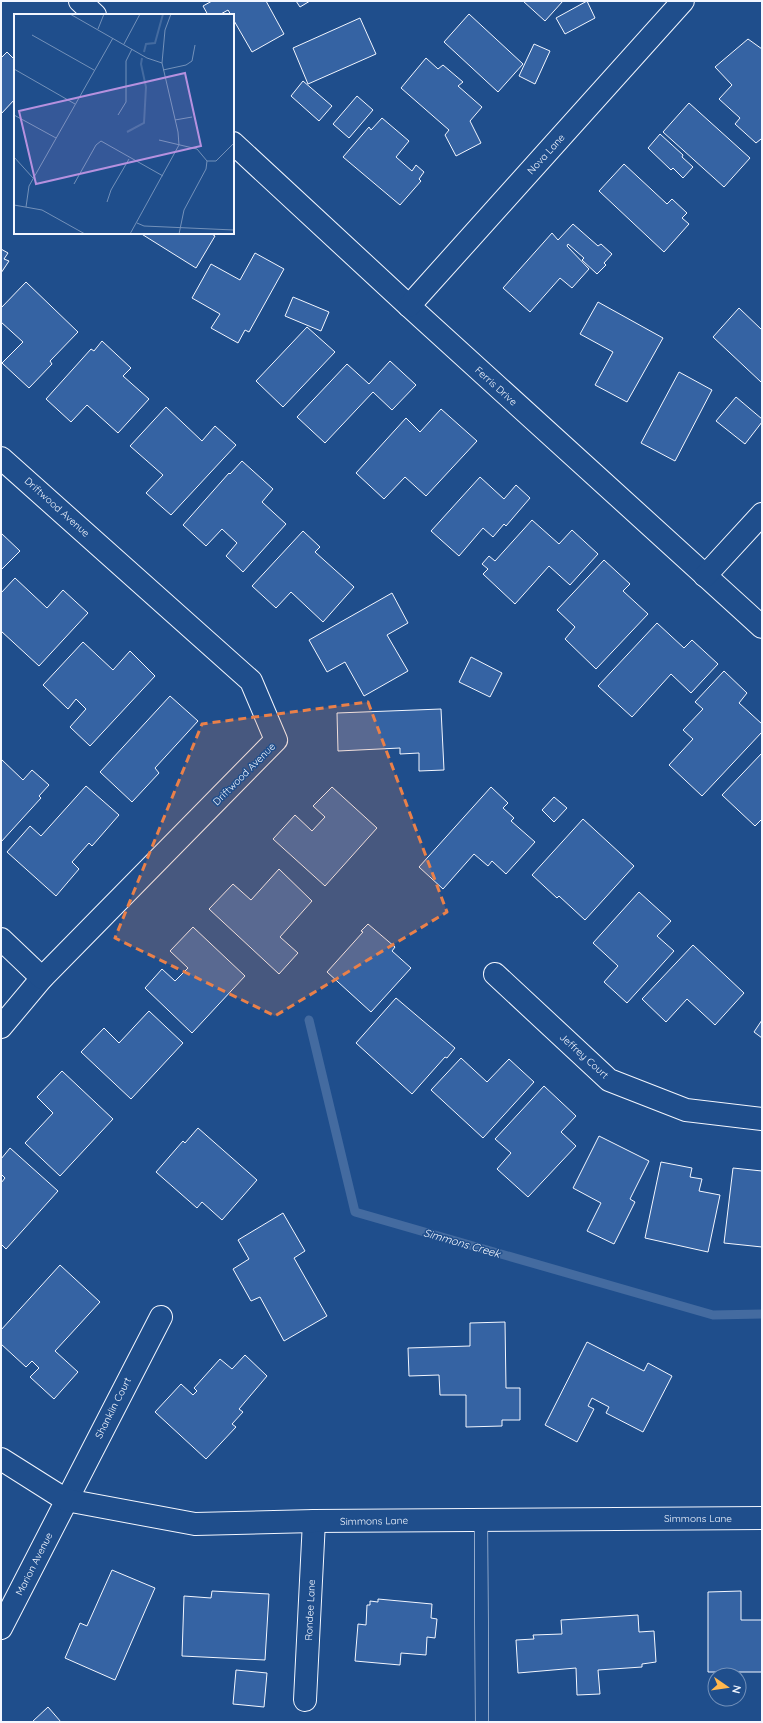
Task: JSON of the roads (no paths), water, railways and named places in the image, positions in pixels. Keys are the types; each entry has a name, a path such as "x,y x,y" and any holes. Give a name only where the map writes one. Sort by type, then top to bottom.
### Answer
{"street":[{"path":"80,1 94,14"},
{"name":"Nova Lane","path":"409,306 683,1"},
{"name":"Ferris Drive","path":"234,144 409,306 762,627"},
{"name":"Driftwood Avenue","path":"1,458 251,681 276,740 42,978 1,1027"},
{"path":"705,576 762,514"},
{"path":"1,939 42,978"},
{"name":"Jeffrey Court","path":"495,974 609,1080 686,1110 762,1119"},
{"name":"Shanklin Court","path":"66,1500 161,1317"},
{"name":"Simmons Lane","path":"1,1459 66,1500 195,1524 314,1521 762,1518"},
{"name":"Marion Avenue","path":"1,1628 66,1500"},
{"name":"Rondee Lane","path":"305,1700 314,1521"}],"lane":[{"path":"482,1520 482,1722"}],"waterway":[{"name":"Simmons Creek","path":"309,1020 355,1212 713,1315 762,1314"}]}
